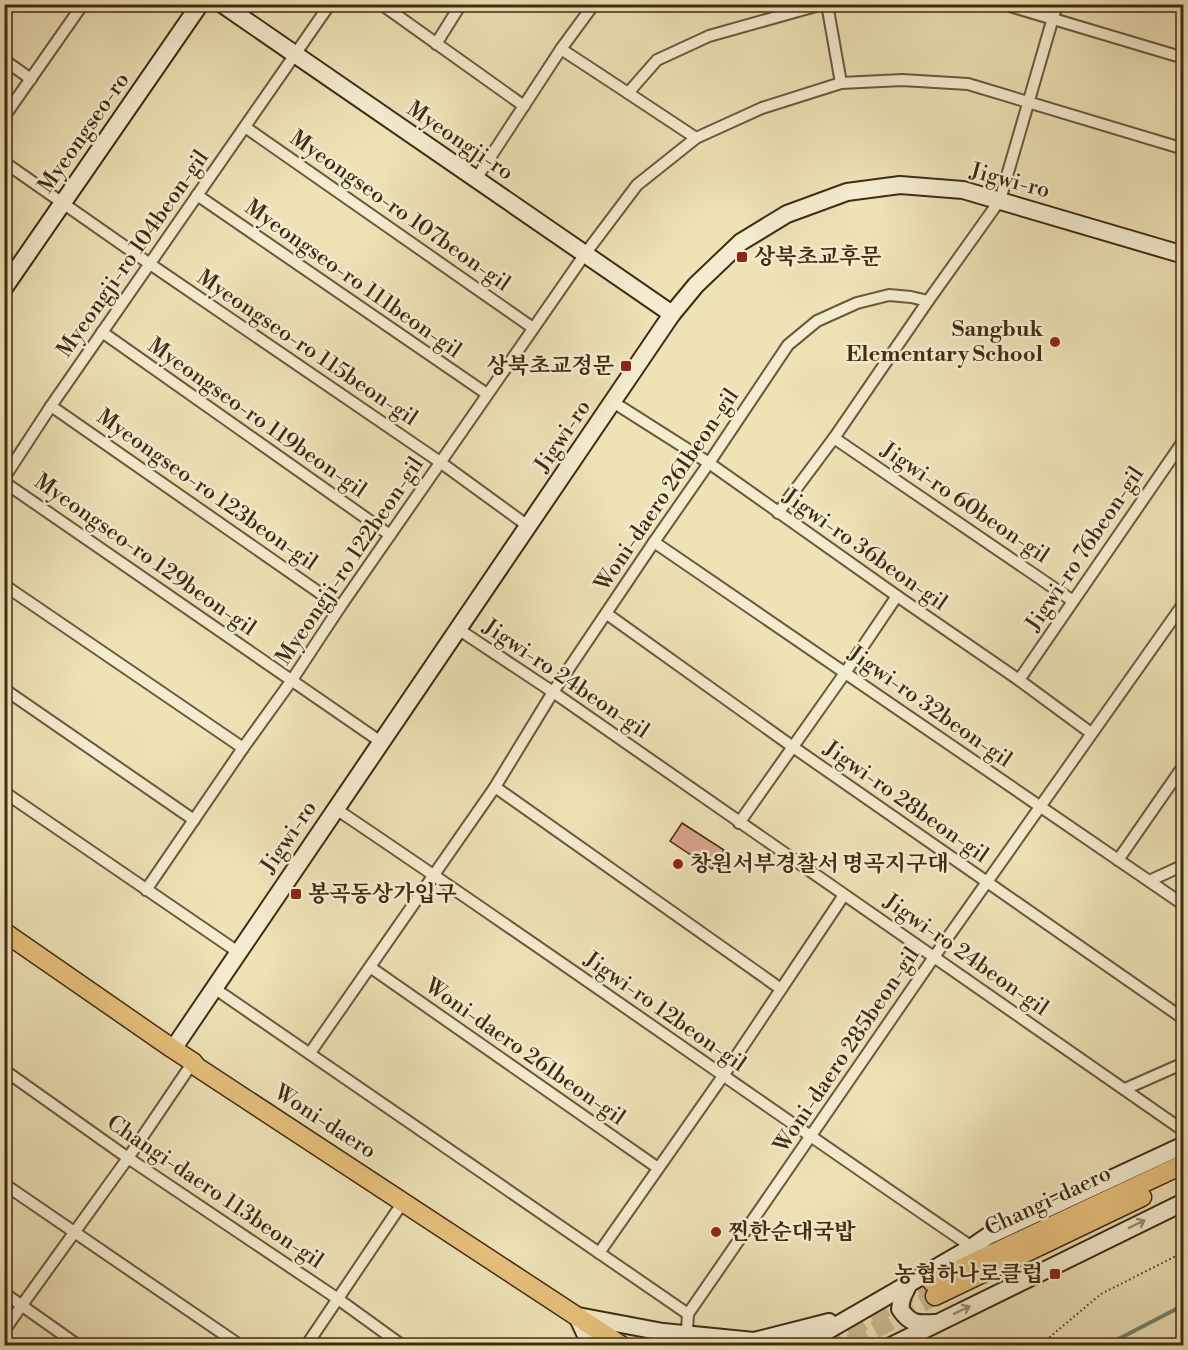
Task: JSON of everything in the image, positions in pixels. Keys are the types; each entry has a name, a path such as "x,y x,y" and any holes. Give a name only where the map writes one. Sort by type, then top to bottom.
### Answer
{"main road":[{"name":"Woni-daero","path":"4,932 197,1066 622,1346"},
{"name":"Changi-daero","path":"1184,1164 934,1289 1184,1177"}],"street":[{"name":"Myeongseo-ro","path":"4,288 200,4"},
{"name":"Myeongji-ro","path":"222,4 672,314"},
{"name":"Myeongji-ro 104beon-gil","path":"4,480 51,405 330,4"},
{"path":"381,4 524,106"},
{"path":"436,44 461,4"},
{"path":"476,179 594,4"},
{"path":"628,93 657,60 709,36 825,4 841,83"},
{"path":"1003,4 1184,58"},
{"path":"778,513 834,438 1000,200 1057,4"},
{"path":"4,117 32,79 77,6"},
{"path":"561,50 696,138"},
{"path":"4,60 32,79"},
{"name":"Myeongji-ro 122beon-gil","path":"146,890 585,254 638,185 696,138 762,108 841,83 902,80 968,84 1184,149"},
{"name":"Myeongseo-ro 107beon-gil","path":"245,127 533,328"},
{"name":"Myeongseo-ro 115beon-gil","path":"4,162 440,462 528,526"},
{"name":"Jigwi-ro","path":"173,1049 672,314 696,285 741,242 787,214 847,192 900,185 963,190 1184,255"},
{"name":"Myeongseo-ro 111beon-gil","path":"197,195 487,394"},
{"name":"Woni-daero 261beon-gil","path":"310,1053 495,787 554,692 788,345 817,321 857,303 889,295 928,301"},
{"name":"Myeongseo-ro 119beon-gil","path":"102,332 390,535"},
{"name":"Jigwi-ro 36beon-gil","path":"613,402 709,464 1092,733"},
{"name":"Myeongseo-ro 123beon-gil","path":"51,405 340,607"},
{"name":"Jigwi-ro 60beon-gil","path":"834,438 1073,601"},
{"name":"Jigwi-ro 76beon-gil","path":"1019,680 1184,440"},
{"name":"Myeongseo-ro 129beon-gil","path":"4,480 381,742"},
{"name":"Jigwi-ro 32beon-gil","path":"654,542 1184,905"},
{"path":"4,585 243,748"},
{"path":"740,823 897,596"},
{"name":"Woni-daero 285beon-gil","path":"688,1314 934,957 1184,603"},
{"name":"Jigwi-ro 28beon-gil","path":"607,614 793,747 1184,1019"},
{"name":"Jigwi-ro 24beon-gil","path":"458,629 554,692 1184,1131"},
{"path":"4,689 194,820"},
{"path":"1118,860 1184,765"},
{"path":"495,787 781,989"},
{"path":"4,792 238,952"},
{"name":"Jigwi-ro 12beon-gil","path":"336,809 972,1247"},
{"path":"1149,881 1184,865"},
{"path":"599,1253 723,1076 844,895"},
{"name":"Woni-daero 261beon-gil","path":"370,967 658,1168"},
{"path":"214,988 688,1314 686,1340"},
{"path":"4,1330 128,1158 193,1062"},
{"path":"1125,1089 1184,1063"},
{"name":"Changi-daero 113beon-gil","path":"4,1070 128,1158 338,1299 403,1346"},
{"path":"801,1346 988,1236 1184,1144"},
{"path":"4,1184 241,1346"},
{"path":"306,1346 403,1202"},
{"path":"891,1346 1184,1202"},
{"path":"910,1281 902,1298 900,1310 907,1320 938,1323"},
{"path":"4,1293 79,1346"},
{"path":"577,1316 663,1332 686,1340 754,1341 851,1316"},
{"path":"577,1316 591,1346"}],"path":[{"path":"1039,1346 1101,1294 1184,1252"}],"building":[{"path":"682,823 724,850 712,869 670,841"}],"waterway":[{"path":"1105,1346 1184,1305"}],"tunnel":[{"path":"825,1346 932,1282"},
{"path":"851,1343 935,1296"}],"place":[{"name":"상북초교후문","path":"742,257"},
{"name":"Sangbuk Elementary School","path":"1055,342"},
{"name":"상북초교정문","path":"626,366"},
{"name":"창원서부경찰서 명곡지구대","path":"678,864"},
{"name":"봉곡동상가입구","path":"296,894"},
{"name":"찐한순대국밥","path":"716,1232"},
{"name":"농협하나로클럽","path":"1055,1274"}]}
